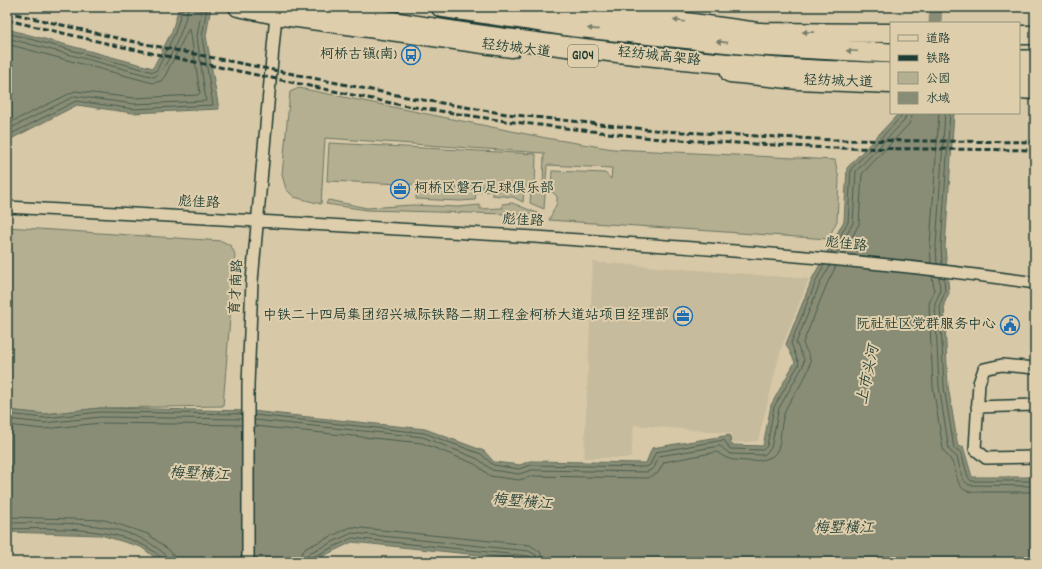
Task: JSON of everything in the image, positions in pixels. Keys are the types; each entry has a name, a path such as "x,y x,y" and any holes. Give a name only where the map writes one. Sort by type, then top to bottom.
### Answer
{"highway":[{"name":"轻纺城高架路","path":"310,7 456,31 616,53 890,80"},
{"name":"轻纺城高架路","path":"441,7 575,28 760,46 890,53"},
{"path":"1020,60 1035,60"},
{"path":"1020,78 1035,78"}],"main road":[{"name":"轻纺城大道","path":"238,7 276,15 482,45 798,80 890,80"},
{"path":"537,7 656,18 758,32 890,33"},
{"path":"1020,35 1035,35"},
{"path":"1020,89 1035,90"}],"street":[{"name":"育才南路","path":"248,562 248,385 252,281 256,222 276,15"},
{"name":"彪佳路","path":"7,207 583,240 803,256 955,272 1035,283"},
{"path":"1035,368 1002,365 984,369 979,383 975,448 986,458 1035,457"},
{"path":"977,407 1035,405"}],"shaded area":[{"path":"593,262 809,279 781,349 758,441 732,443 732,433 634,425 631,458 584,458"}],"green space":[{"path":"299,88 546,138 613,149 835,160 839,179 837,221 828,239 549,220 557,203 557,196 551,191 552,171 605,173 611,179 612,168 547,165 544,209 530,203 531,193 543,191 544,153 325,138 321,204 294,197 286,189 282,175 290,92"},
{"path":"329,143 536,154 535,189 327,181"},
{"path":"417,186 524,191 523,202 513,197 492,195 492,191 476,192 475,200 460,201 416,199"},
{"path":"328,200 367,208 412,205 458,207 480,205 480,209 503,208 502,204 512,203 542,215 367,210 326,204"},
{"path":"7,227 222,241 231,246 235,254 223,406 100,408 45,414 7,410"}],"water":[{"path":"179,7 211,7 206,36 219,109 133,113 77,105 7,141 7,29 153,68 172,31"},
{"path":"898,114 954,114 945,247 949,293 944,304 948,386 958,447 963,446 972,477 1035,477 1035,562 547,562 352,542 311,562 161,562 141,547 101,535 7,532 7,410 45,414 100,408 251,411 425,429 484,451 494,462 520,465 530,461 646,463 652,448 730,435 731,445 763,446 771,405 795,362 786,344 813,277 844,221 847,168"}],"waterway":[{"path":"935,22 936,7"}],"railway":[{"path":"7,12 121,39 411,98 507,114 663,131 834,140 1035,142"},
{"path":"7,20 118,46 401,105 505,121 660,139 831,148 1035,150"}],"place":[{"name":"柯桥古镇(南)","path":"411,55"},
{"name":"柯桥区磐石足球俱乐部","path":"400,189"},
{"name":"中铁二十四局集团绍兴城际铁路二期工程金柯桥大道站项目经理部","path":"683,316"},
{"name":"阮社社区党群服务中心","path":"1010,325"}],"water label":[{"name":"上市头河","path":"869,375"},
{"name":"梅墅横江","path":"199,475"},
{"name":"梅墅横江","path":"522,503"},
{"name":"梅墅横江","path":"844,529"}]}
